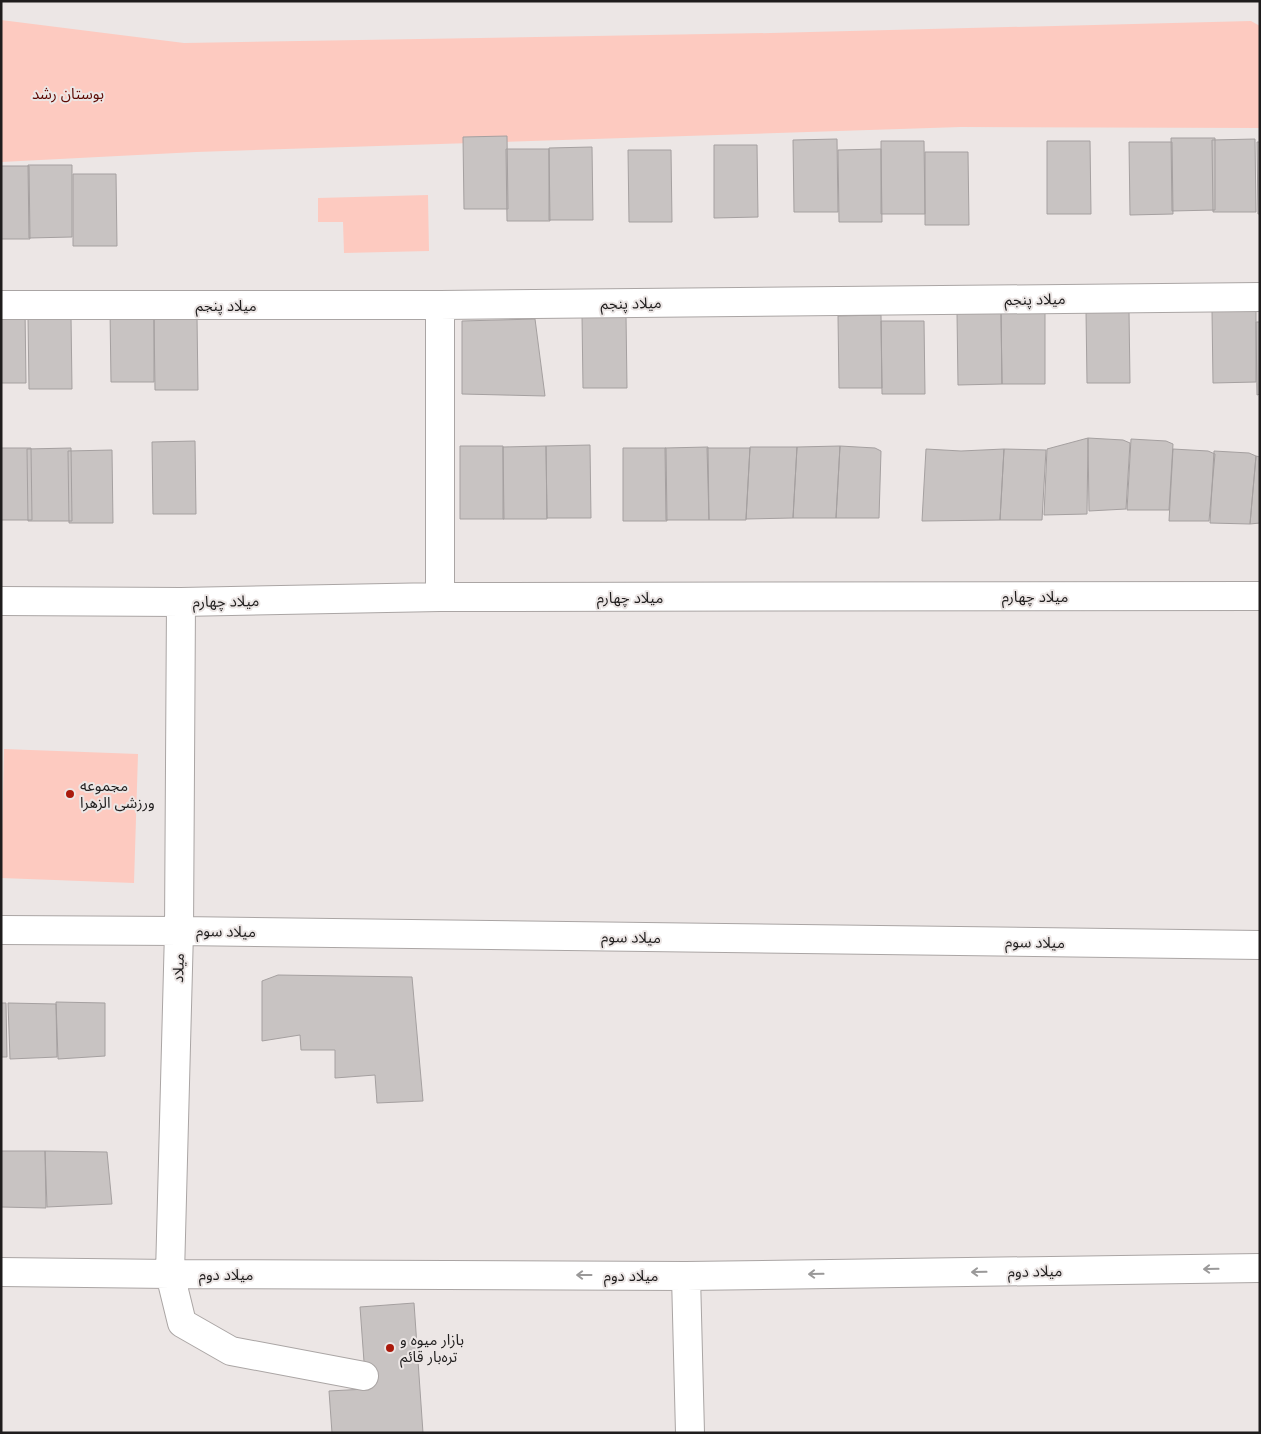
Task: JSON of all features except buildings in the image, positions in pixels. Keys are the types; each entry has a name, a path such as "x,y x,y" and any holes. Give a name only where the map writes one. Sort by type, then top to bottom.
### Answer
{"street":[{"name":"میلاد پنجم","path":"1,305 440,305 1260,297"},
{"path":"440,305 440,597"},
{"name":"میلاد چهارم","path":"1,601 181,602 440,597 1260,596"},
{"name":"میلاد","path":"181,602 179,931 170,1274 182,1322 231,1351 364,1376"},
{"name":"میلاد سوم","path":"1,930 1260,945"},
{"name":"میلاد دوم","path":"1,1272 686,1276 1260,1268"},
{"path":"686,1276 690,1433"}],"green space":[{"name":"بوستان رشد","path":"1,20 184,43 771,33 1251,21 1260,26 1260,128 961,127 196,152 1,162"},
{"path":"428,195 429,251 344,253 343,222 318,222 318,198"},
{"name":"مجموعه ورزشی الزهرا","path":"4,749 138,754 134,883 1,878"}],"place":[{"name":"مجموعه ورزشی الزهرا","path":"70,794"},
{"name":"بازار میوه و تره‌بار قائم","path":"390,1348"}]}
